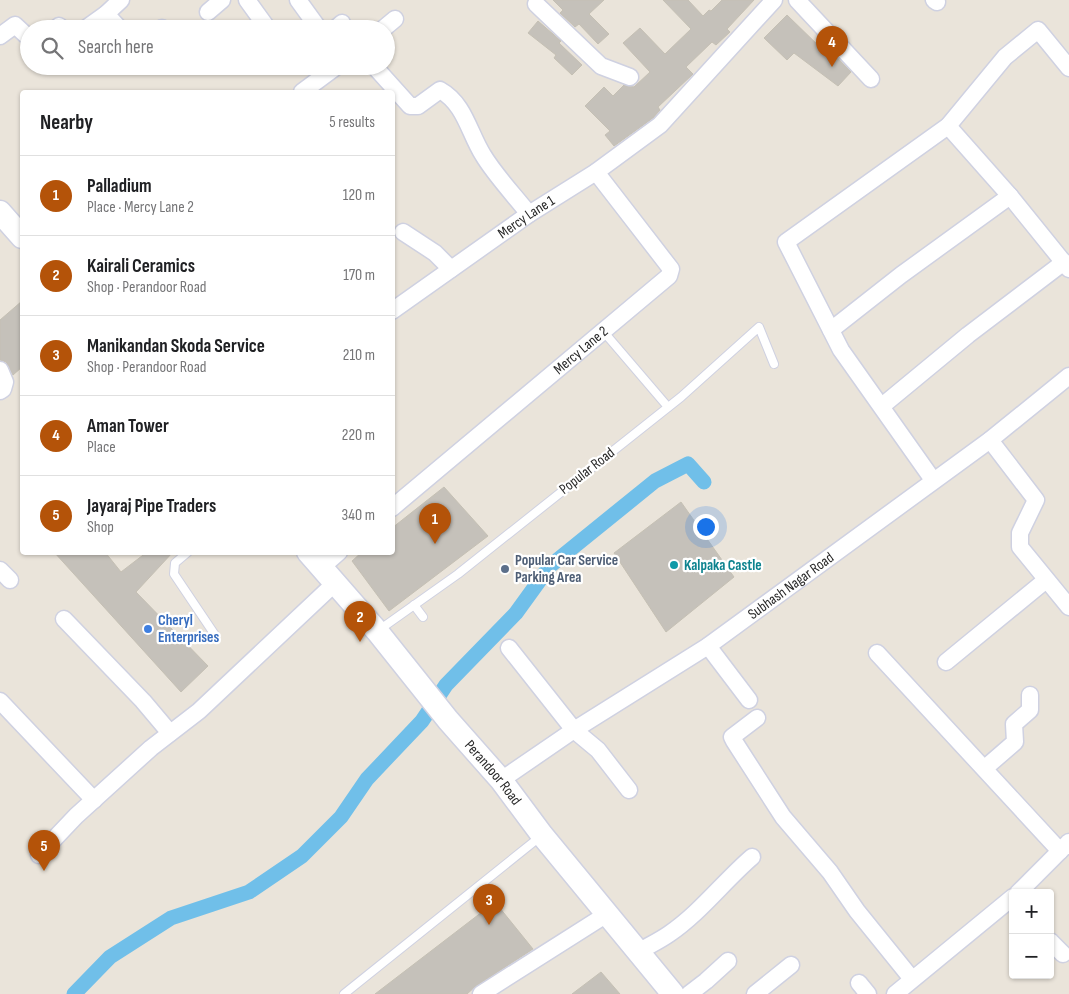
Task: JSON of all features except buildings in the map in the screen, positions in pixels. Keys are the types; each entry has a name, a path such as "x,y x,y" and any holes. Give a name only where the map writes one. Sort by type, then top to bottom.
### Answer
{"main road":[{"path":"0,212 20,235"},
{"name":"Perandoor Road","path":"321,568 377,631 448,720 501,780 542,835 674,994"}],"street":[{"path":"98,20 121,0"},
{"path":"208,12 222,0"},
{"path":"247,0 261,20"},
{"path":"298,0 312,20"},
{"name":"Mercy Lane 1","path":"395,309 529,214 596,172 660,125 774,0"},
{"path":"797,0 871,79"},
{"path":"533,1 601,66 630,76"},
{"path":"106,14 112,20"},
{"path":"0,36 15,25 20,30"},
{"path":"933,480 841,350 786,242 948,126 1005,57 1038,30 1069,68"},
{"path":"305,90 325,75"},
{"path":"382,75 410,106 418,106 440,90 445,93 465,115 483,155 529,214"},
{"path":"882,406 968,334 1066,265 1010,196 948,126"},
{"name":"Mercy Lane 2","path":"395,505 669,276 671,269 596,172"},
{"path":"831,330 901,275 1010,196"},
{"path":"403,232 435,253 451,269"},
{"path":"0,370 6,382 0,391"},
{"name":"Subhash Nagar Road","path":"501,780 574,730 708,646 990,440 1069,376"},
{"path":"990,440 1036,500 1020,533 1020,546 1069,607"},
{"path":"39,855 94,800 151,748 199,711 321,568 336,555"},
{"path":"946,662 1046,580"},
{"path":"64,618 143,701 170,733"},
{"path":"708,646 749,700"},
{"path":"509,648 574,730 598,750 629,790"},
{"path":"877,653 985,768 1065,847 1023,889"},
{"path":"985,768 1015,742 1014,724 1030,710 1030,695"},
{"path":"0,700 94,800"},
{"path":"756,718 736,732 732,737 734,741 784,817 830,872 857,911 912,979"},
{"path":"638,952 670,934 721,888 737,869 752,857"},
{"path":"895,994 1009,902"},
{"path":"481,994 607,914"},
{"path":"1054,945 1063,954"},
{"path":"689,994 728,961"},
{"path":"755,994 791,965"}],"lane":[{"name":"Popular Road","path":"377,631 458,574 668,407 759,327 774,364"},
{"path":"603,331 668,407"},
{"path":"185,555 176,563 174,574 215,635"},
{"path":"414,605 423,617"},
{"path":"344,994 542,835"}],"waterway":[{"path":"74,994 110,957 171,918 249,892 302,856 341,817 367,779 422,721 446,685 516,613 550,566 655,481 688,464 704,482"}],"place":[{"name":"Aman Tower","path":"832,67"},
{"name":"Palladium","path":"435,544"},
{"name":"Kalpaka Castle","path":"674,565"},
{"name":"Popular Car Service Parking Area","path":"505,569"},
{"name":"Cheryl Enterprises","path":"148,629"},
{"name":"Kairali Ceramics","path":"360,642"},
{"name":"Jayaraj Pipe Traders","path":"44,871"},
{"name":"Manikandan Skoda Service","path":"489,925"}]}
